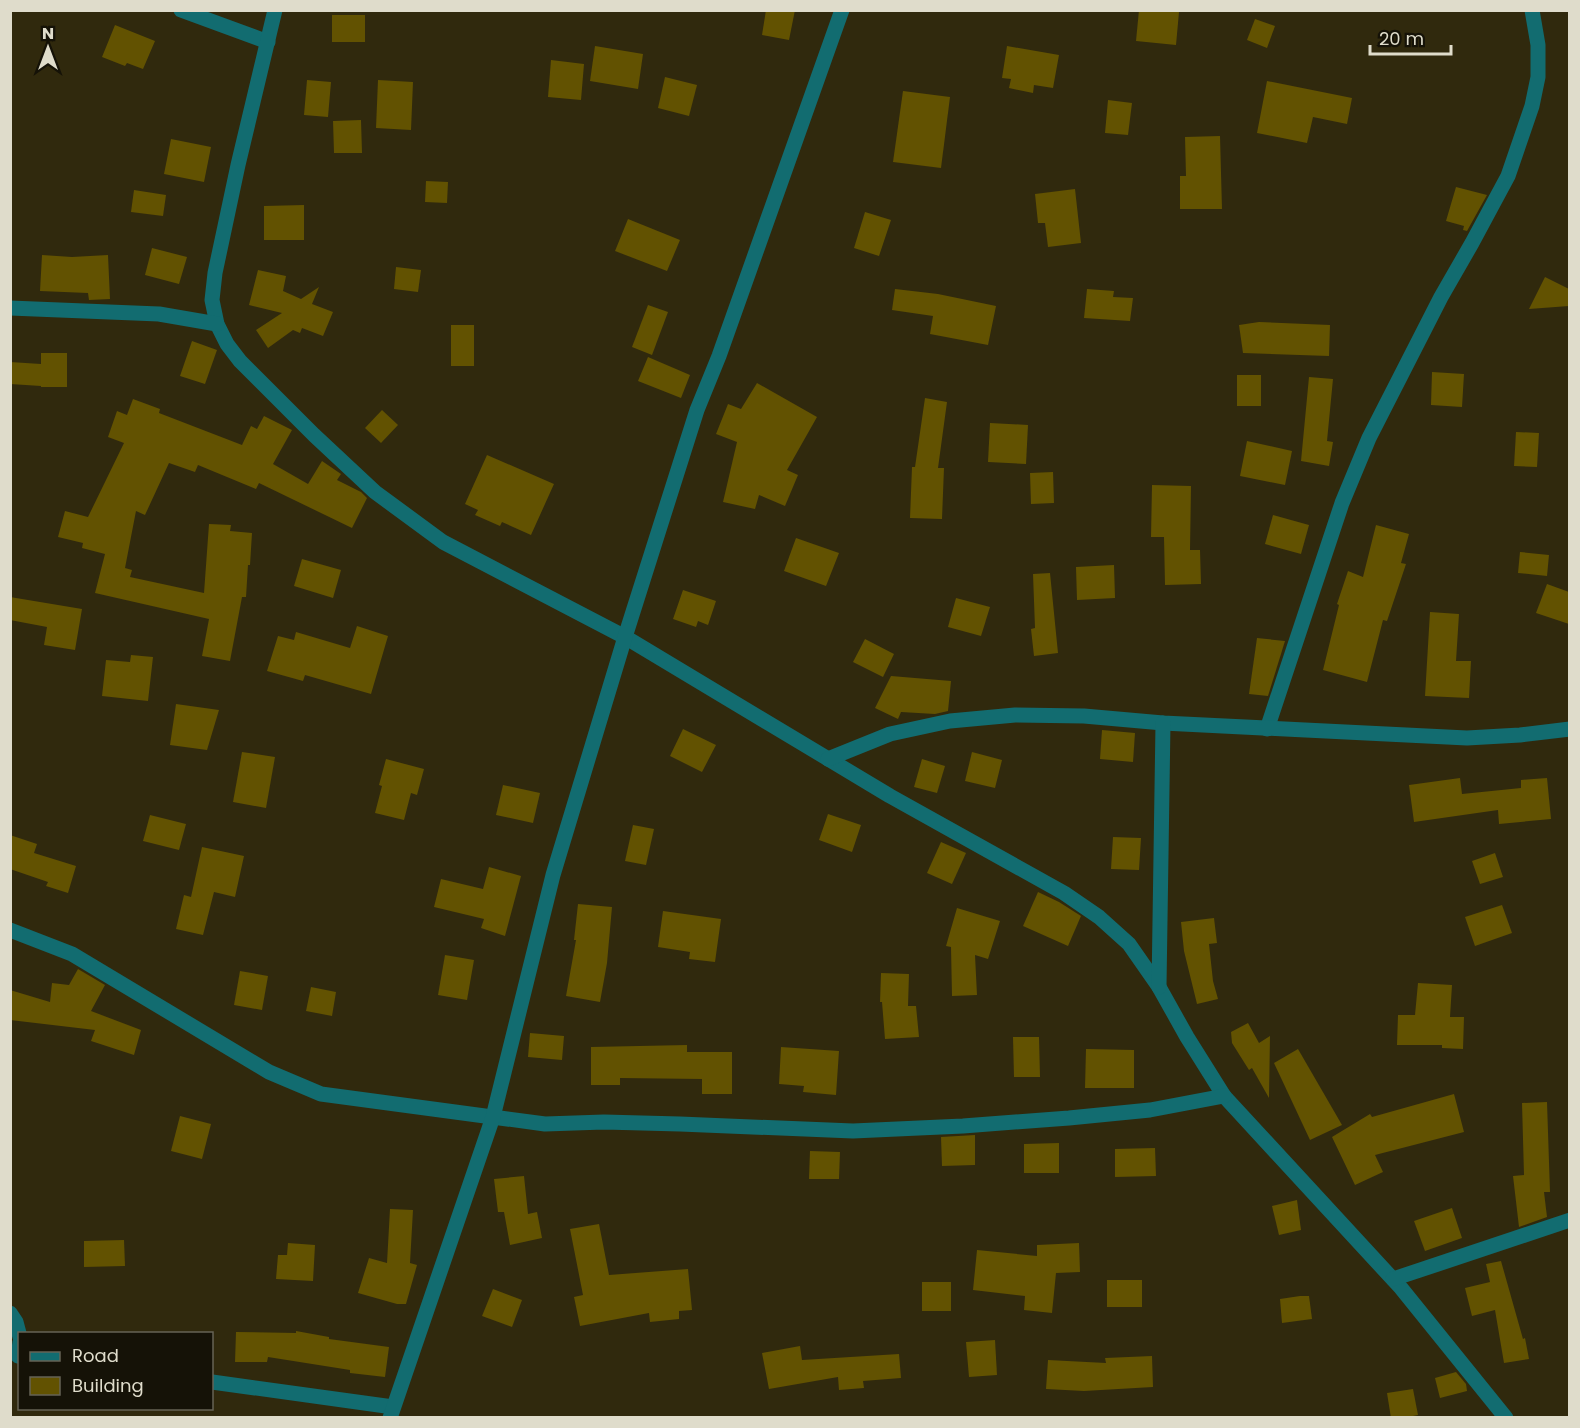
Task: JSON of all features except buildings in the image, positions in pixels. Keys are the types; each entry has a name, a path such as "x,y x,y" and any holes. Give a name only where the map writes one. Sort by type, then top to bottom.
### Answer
{"street":[{"path":"181,10 268,42"},
{"path":"275,10 238,165 215,273 212,300 217,324 227,344 240,362 375,492 443,542 625,637 890,796 1064,892 1100,917 1129,944 1159,987 1224,1096 1393,1279 1506,1418"},
{"path":"213,1382 391,1412 493,1117 553,875 696,410 719,356 842,10"},
{"path":"1267,729 1342,503 1369,438 1441,297 1508,176 1532,106 1538,77 1538,45 1532,10"},
{"path":"10,308 159,314 217,324"},
{"path":"828,759 890,734 950,721 1016,715 1084,716 1267,729 1467,738 1569,729"},
{"path":"1159,987 1163,723"},
{"path":"10,930 72,954 269,1072 321,1094 545,1124 604,1122 853,1131 1080,1117 1150,1110 1224,1096"},
{"path":"1393,1279 1569,1220"},
{"path":"10,1313 19,1332"}]}
